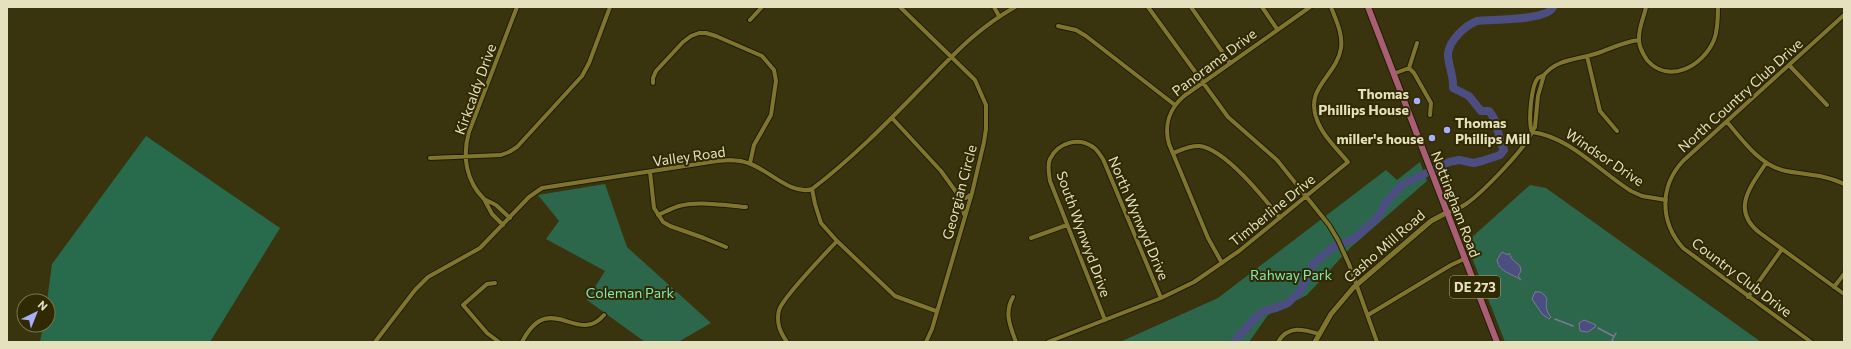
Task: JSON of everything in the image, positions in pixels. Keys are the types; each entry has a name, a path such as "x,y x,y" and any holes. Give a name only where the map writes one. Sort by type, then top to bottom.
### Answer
{"main road":[{"name":"Nottingham Road","path":"1368,7 1446,213 1497,342"}],"street":[{"name":"Kirkcaldy Drive","path":"503,225 492,214 484,199 470,179 465,156 470,132 517,7"},
{"path":"430,158 505,154 521,143 582,76 589,63 610,7"},
{"path":"750,20 762,7"},
{"name":"Georgian Circle","path":"900,7 975,80 986,105 986,129 972,193 936,311 932,329 926,342"},
{"path":"994,7 999,16"},
{"path":"936,311 894,296 837,241 821,223 812,189 892,118 970,38 999,16 1015,7"},
{"path":"1148,7 1228,116 1272,155 1329,225 1342,248 1377,342"},
{"path":"1191,7 1230,63"},
{"path":"1262,7 1277,29"},
{"name":"Panorama Drive","path":"1222,263 1208,238 1167,139 1169,115 1175,105 1203,82 1310,7"},
{"name":"Timberline Drive","path":"1048,342 1161,298 1194,282 1222,263 1280,218 1348,162 1323,132 1317,120 1314,108 1317,90 1334,65 1340,49 1340,33 1332,7"},
{"path":"1646,7 1639,40 1643,53 1654,66 1669,71 1685,69 1702,59 1712,44 1717,29 1718,7"},
{"name":"North Country Club Drive","path":"1666,200 1669,182 1678,166 1844,15"},
{"path":"1058,26 1076,30 1086,36 1175,105"},
{"path":"653,83 653,78 656,71 691,36 699,33 706,33 716,36 762,56 774,70 776,82 771,115 754,145 750,163"},
{"path":"1446,213 1460,208 1472,200 1524,147 1532,132 1530,126 1533,92 1538,78 1544,75 1550,68 1561,62 1587,56 1622,43 1639,40"},
{"path":"1393,74 1408,68 1417,43"},
{"path":"1587,56 1600,111 1617,131"},
{"path":"1790,65 1827,105"},
{"path":"1408,68 1414,73 1431,102 1430,114"},
{"path":"892,118 941,171 959,196 965,216"},
{"path":"1727,122 1753,151 1766,162 1780,169 1830,178 1844,184"},
{"name":"Windsor Drive","path":"1532,132 1550,135 1560,140 1631,191 1642,196 1666,200"},
{"name":"South Wynwyd Drive","path":"1072,141 1056,150 1050,159 1048,171 1050,181 1105,320"},
{"name":"North Wynwyd Drive","path":"1072,141 1079,141 1095,147 1103,159 1161,298"},
{"path":"1173,154 1192,146 1199,146 1212,150 1253,184 1280,218"},
{"name":"Valley Road","path":"375,342 415,290 425,280 437,271 480,248 529,197 542,188 717,161 739,161 750,163 796,190 806,191 812,189"},
{"path":"1766,162 1747,193 1745,212 1749,222 1755,230 1844,294"},
{"path":"650,172 654,208 658,215 670,226 726,247"},
{"path":"959,196 966,198 972,193"},
{"name":"Kirkcaldy Drive","path":"484,199 496,205 510,218"},
{"name":"Country Club Drive","path":"1666,200 1665,212 1667,222 1675,238 1683,248 1811,342"},
{"path":"658,215 676,206 687,204 746,207"},
{"name":"Casho Mill Road","path":"1315,342 1336,307 1357,285 1431,221 1446,213"},
{"path":"1031,238 1068,225"},
{"path":"787,342 780,332 778,320 780,309 789,295 837,241"},
{"path":"1748,296 1782,249"},
{"path":"1368,315 1451,265 1464,259"},
{"path":"1834,287 1844,274"},
{"path":"495,283 487,284 463,305 487,333 499,342"},
{"path":"1012,296 1007,314 1016,342"},
{"path":"522,342 530,328 543,319 554,317 576,325 587,325 600,319 604,315"},
{"path":"1278,342 1286,333 1296,329 1319,334"}],"green space":[{"path":"146,136 280,228 210,342 40,342 42,333 56,333 56,293 48,293 52,264"},
{"name":"Rahway Park","path":"1420,162 1427,181 1350,248 1307,295 1268,315 1249,342 1120,342 1218,298 1386,170 1397,180"},
{"name":"Coleman Park","path":"605,184 627,247 711,323 678,342 645,342 587,300 605,271 546,239 559,221 538,195"},
{"path":"1530,185 1546,188 1761,342 1505,342 1467,245 1470,239"}],"water":[{"path":"1502,252 1508,255 1509,253 1512,259 1520,266 1521,271 1518,276 1521,280 1500,268 1497,260"},
{"path":"1535,292 1541,292 1547,298 1546,308 1551,317 1549,319 1542,314 1532,299"},
{"path":"1584,320 1596,325 1595,327 1588,332 1580,331 1579,323"}],"waterway":[{"path":"1234,342 1255,318 1266,310 1288,303 1301,290 1313,264 1333,247 1354,239 1378,217 1386,202 1402,185 1449,162 1459,160 1474,163 1500,155 1504,150 1495,120 1492,115 1489,111 1481,111 1469,96 1453,88 1453,79 1448,58 1449,49 1455,38 1468,26 1477,21 1541,15 1549,12 1553,7"},
{"path":"1555,319 1573,326"},
{"path":"1598,328 1613,336"},
{"path":"1614,342 1612,340 1616,333"}],"place":[{"name":"Thomas Phillips House","path":"1417,101"},
{"name":"Thomas Phillips Mill","path":"1447,130"},
{"name":"miller's house","path":"1432,138"}]}
